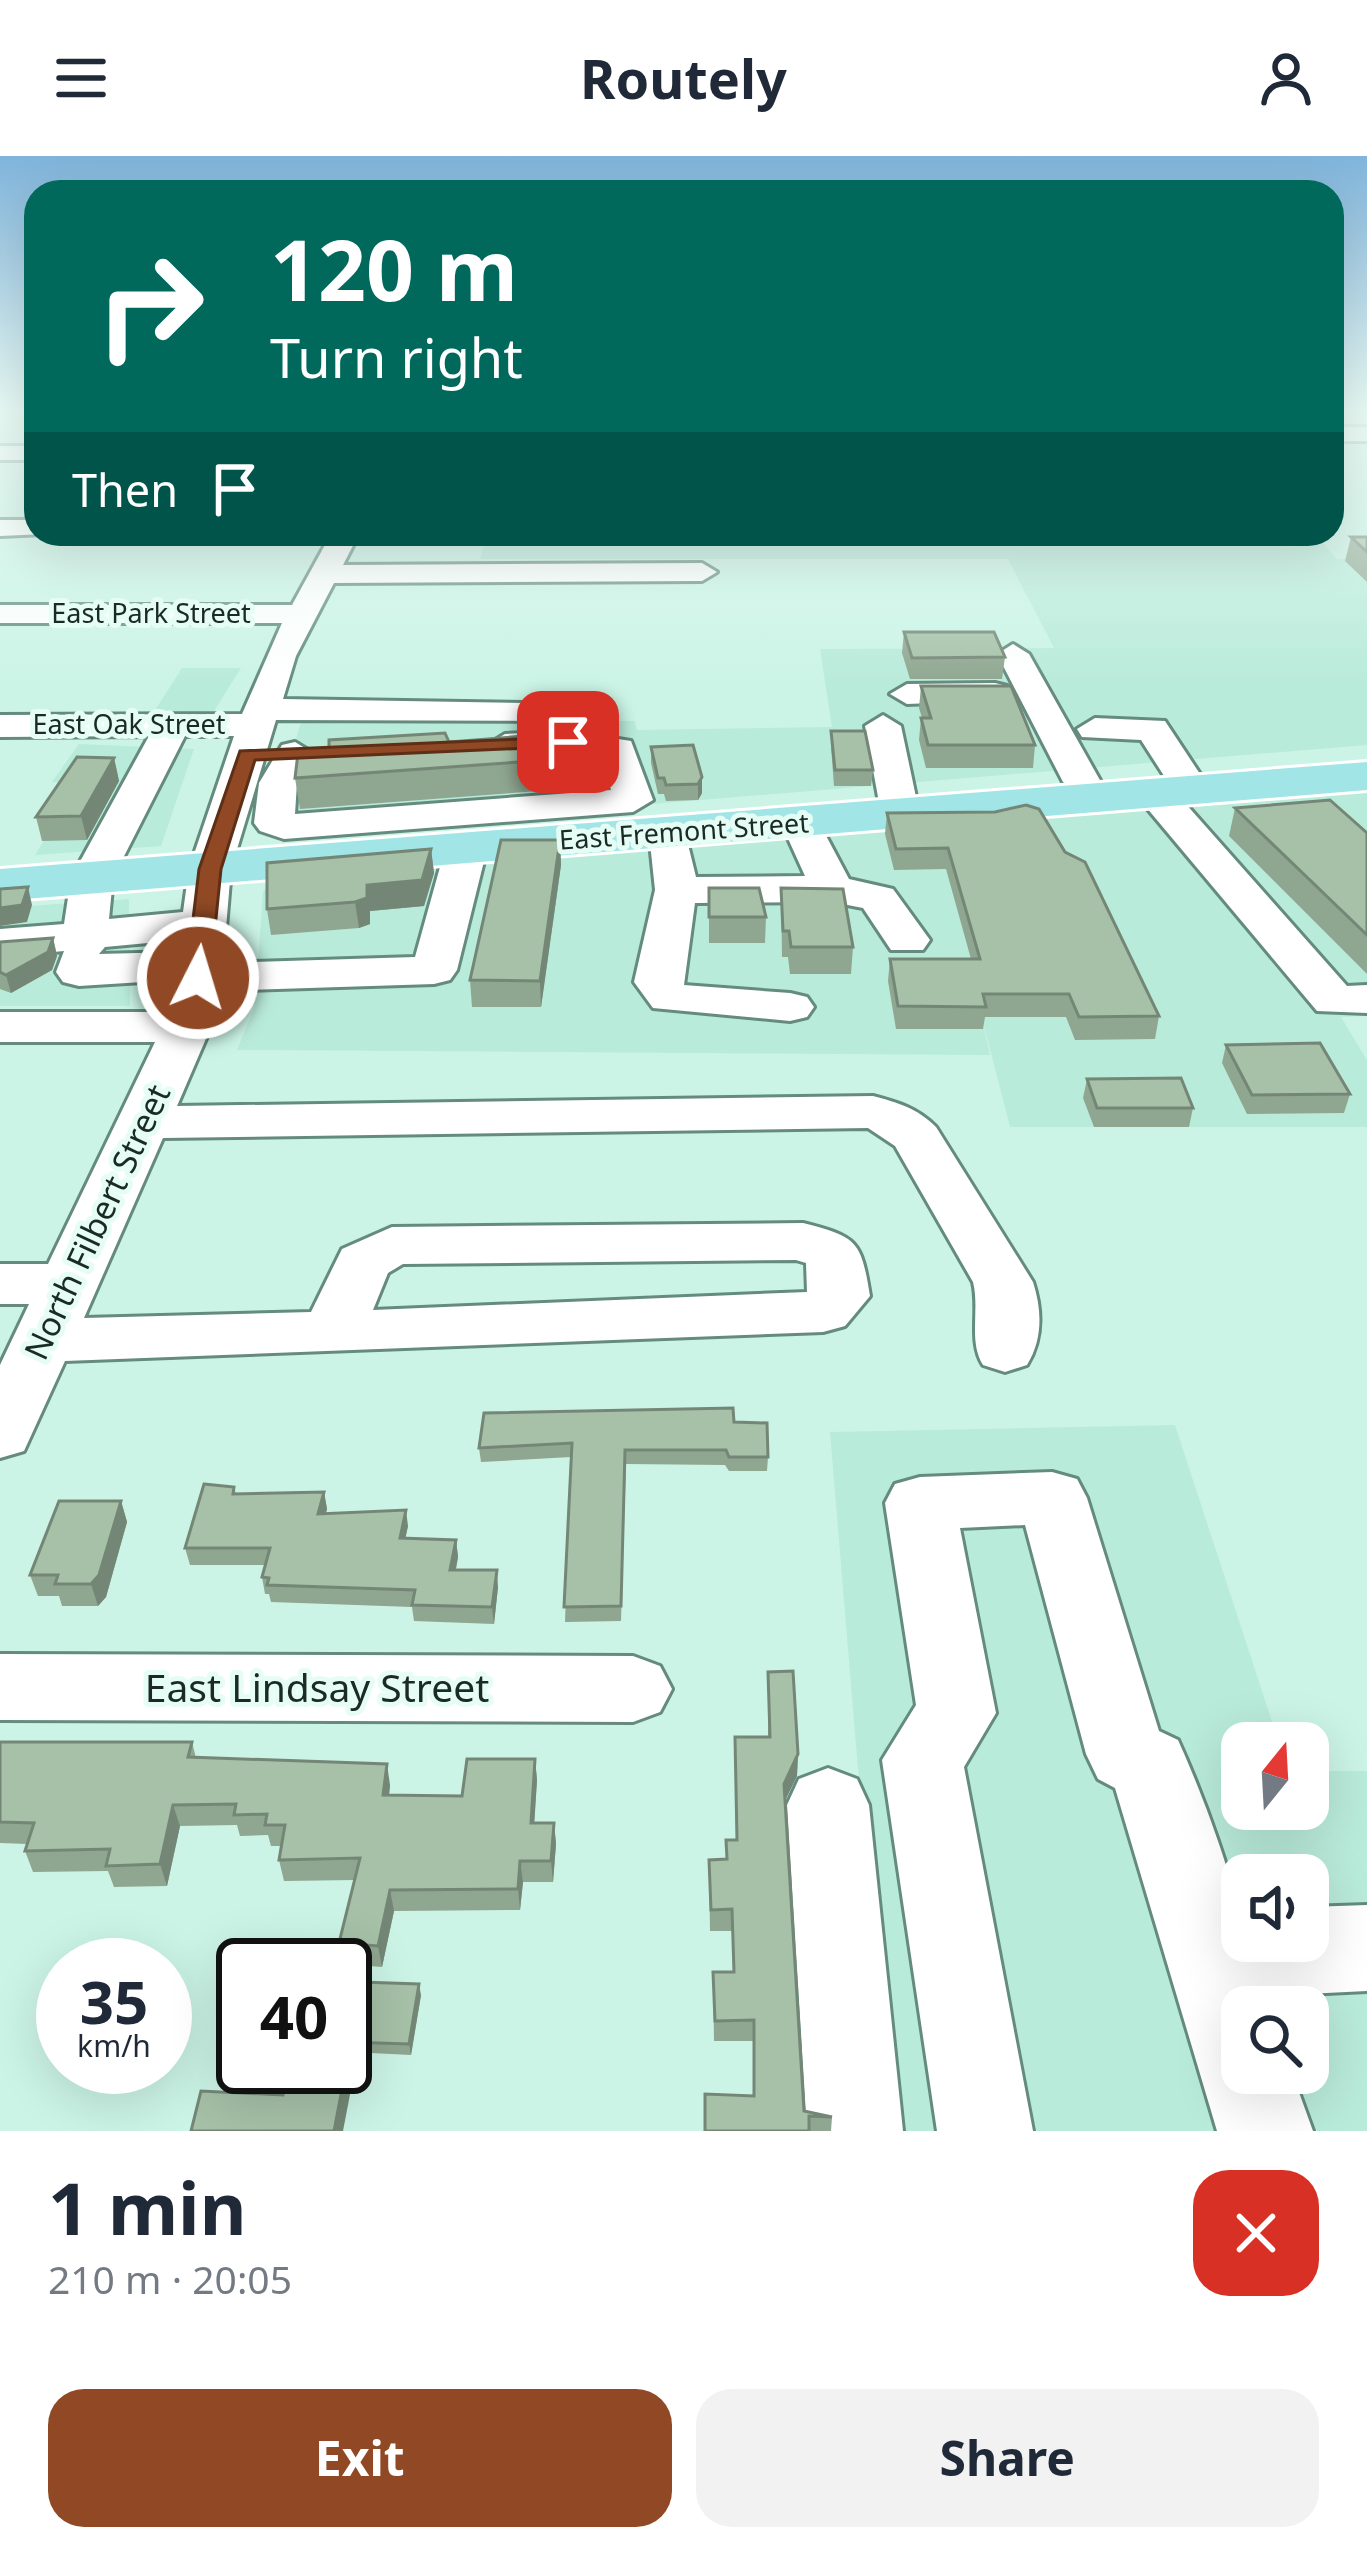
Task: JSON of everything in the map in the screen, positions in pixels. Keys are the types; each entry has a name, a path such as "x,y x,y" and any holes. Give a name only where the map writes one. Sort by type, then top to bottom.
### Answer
{"main road":[{"name":"East Fremont Street","path":"342,841 466,849 629,823 801,823 1082,782 1173,796 1367,759"},
{"name":"East Fremont Street","path":"0,885 342,841 901,806 1354,793"},
{"name":"East Fremont Street","path":"0,868 96,870"}],"street":[{"name":"North Filbert Street","path":"0,1434 144,1122 198,967 212,861 280,656 338,546"},
{"path":"323,574 702,572"},
{"name":"East Park Street","path":"0,614 302,614"},
{"path":"1012,654 1082,782"},
{"path":"907,694 1034,693"},
{"path":"256,730 569,711 568,742"},
{"path":"173,725 96,870 80,972 198,967 434,970 466,849"},
{"name":"East Oak Street","path":"0,726 173,725 256,730"},
{"path":"883,726 901,806"},
{"path":"1095,729 1152,729 1173,796 1334,1001 1367,999"},
{"path":"256,730 295,753 338,752"},
{"path":"473,746 568,742 618,749 633,800 629,823 676,890 657,982 670,998 790,1007"},
{"path":"295,753 278,783 274,823 342,841"},
{"path":"801,823 832,889"},
{"path":"676,890 832,889 878,898 908,940"},
{"path":"0,943 83,947"},
{"path":"0,1027 198,967"},
{"path":"144,1122 873,1112 900,1121 917,1138 1004,1282 1010,1307 1005,1350"},
{"path":"0,1284 54,1312 333,1333 823,1312 840,1295 834,1253 803,1241 392,1246 363,1262 333,1333"},
{"path":"986,2131 922,1760 957,1713 920,1503 1052,1498 1126,1754 1148,1765 1221,1997"},
{"name":"East Lindsay Street","path":"0,1687 633,1689"},
{"path":"828,1805 855,2131"},
{"path":"1208,1954 1367,1948"},
{"path":"1251,2094 1264,2131"}],"shaded area":[{"path":"484,546 1326,546 1337,559 1367,559 1367,745 337,830 274,810 302,719 635,721 637,730 832,727 820,649 1054,648 1008,559 480,559"},
{"path":"182,668 241,668 214,711 150,718"},
{"path":"79,744 194,749 161,846 35,855 81,783 52,782"},
{"path":"1367,787 1367,1016 1341,1017 1367,1060 1367,1127 1010,1127 982,1018 990,1055 237,1050 255,1006 263,891 281,880"},
{"path":"129,899 130,1006 0,1006 0,908"},
{"path":"1175,1425 1272,1722 1221,1722 1221,1830 1329,1830 1329,1771 1367,1771 1367,2131 888,2131 830,1432"}],"building":[{"path":"1351,537 1367,537 1367,552"},
{"path":"904,632 994,632 1005,657 912,658"},
{"path":"921,686 1011,686 1035,745 928,745 921,718 931,718"},
{"path":"831,731 865,731 873,770 835,770"},
{"path":"598,732 604,756 295,778 298,753 329,750 329,740 445,733 449,742"},
{"path":"693,745 702,777 698,784 666,785 664,778 658,778 651,747"},
{"path":"77,757 114,758 81,816 36,817"},
{"path":"1330,800 1367,833 1367,935 1235,808"},
{"path":"1026,805 1039,809 1065,852 1085,862 1159,1016 1079,1017 1069,994 983,994 986,1007 898,1006 890,959 980,959 948,848 896,849 887,813 995,812"},
{"path":"501,840 560,840 540,981 470,980"},
{"path":"431,849 422,880 367,885 367,898 355,902 267,909 267,863"},
{"path":"28,887 22,905 0,908 0,889"},
{"path":"709,888 759,888 766,917 709,917"},
{"path":"781,888 843,889 853,947 791,947 789,931 783,931"},
{"path":"53,938 48,952 6,975 0,972 0,942"},
{"path":"1320,1043 1350,1094 1252,1095 1226,1045"},
{"path":"1181,1078 1193,1108 1097,1108 1087,1079"},
{"path":"733,1408 734,1422 767,1423 768,1457 729,1457 726,1450 625,1450 621,1606 564,1607 572,1443 479,1448 484,1413"},
{"path":"204,1484 234,1487 233,1494 324,1492 318,1514 406,1510 400,1538 456,1540 450,1570 497,1570 492,1607 412,1605 415,1590 267,1585 269,1578 262,1577 270,1548 185,1548"},
{"path":"59,1501 121,1501 99,1575 91,1584 55,1584 58,1575 30,1575"},
{"path":"793,1671 798,1754 784,1784 804,2111 832,2117 809,2116 809,2131 705,2131 705,2094 754,2096 754,2020 715,2021 713,1972 734,1972 732,1909 711,1910 709,1860 727,1859 726,1840 737,1840 735,1737 770,1737 768,1672"},
{"path":"0,1742 192,1742 188,1757 387,1764 383,1795 462,1796 467,1759 535,1759 531,1823 554,1823 551,1861 520,1861 518,1889 390,1890 378,1946 372,1946 372,1938 340,1938 360,1858 279,1860 285,1825 265,1825 267,1814 234,1815 236,1804 173,1805 160,1864 106,1866 110,1849 25,1851 34,1823 0,1822"},
{"path":"372,1982 419,1984 409,2044 372,2043"},
{"path":"201,2091 341,2094 334,2131 191,2131"}],"route":[{"path":"198,978 210,869 247,755 568,742"}]}
